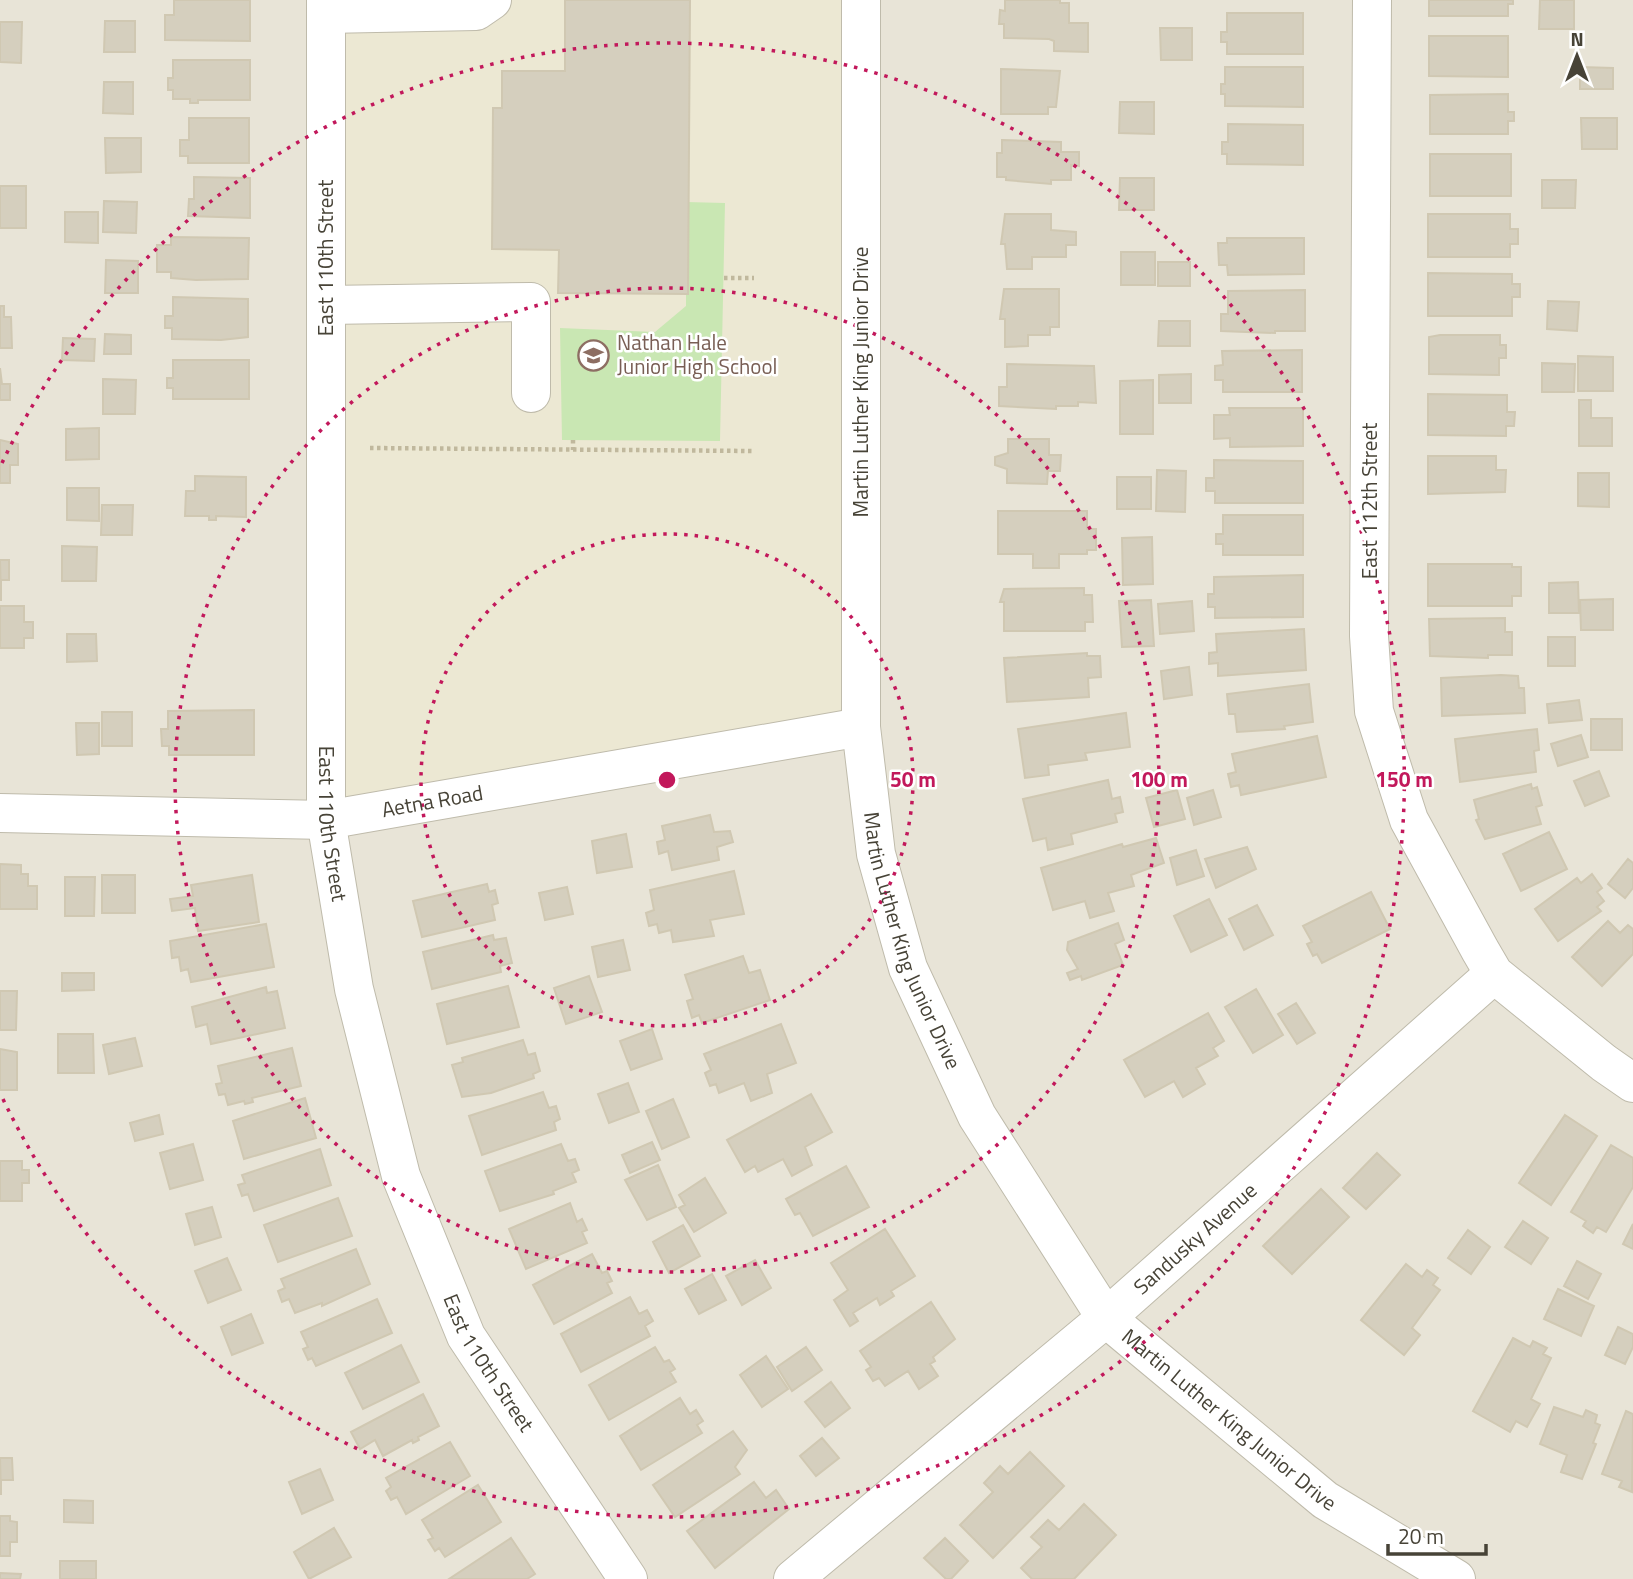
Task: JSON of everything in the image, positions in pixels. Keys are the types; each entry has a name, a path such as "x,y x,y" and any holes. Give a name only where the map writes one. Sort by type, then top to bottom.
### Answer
{"street":[{"path":"326,7 423,6 476,11 492,0"},
{"name":"Martin Luther King Junior Drive","path":"861,0 861,727 876,854 908,968 977,1116 1106,1318 1325,1500 1456,1579"},
{"name":"East 112th Street","path":"1372,0 1369,636 1374,710 1409,820 1494,974"},
{"name":"East 110th Street","path":"326,7 326,820 354,989 401,1176 467,1336 628,1579"},
{"path":"326,306 531,302 531,393"},
{"name":"Aetna Road","path":"0,813 326,820 861,727"},
{"path":"1494,974 1633,1083"},
{"name":"Sandusky Avenue","path":"793,1579 1106,1318 1494,974"}],"path":[{"path":"724,278 754,278"},
{"path":"573,440 573,450"},
{"path":"370,449 753,451"}],"shaded area":[{"path":"0,0 1633,0 1633,1579 0,1579"},
{"name":"Nathan Hale Junior High School","path":"326,0 861,0 861,727 326,820"}],"green space":[{"path":"686,202 725,203 720,441 562,440 560,328 655,332 686,306"}],"building":[{"path":"174,0 250,0 250,41 165,40 165,15 174,15"},
{"path":"565,0 690,0 688,294 558,293 559,250 492,249 493,108 502,108 502,71 565,71"},
{"path":"1005,0 1060,0 1060,3 1069,3 1069,23 1088,23 1088,52 1054,51 1054,41 1049,39 1004,38 1004,24 999,24 1000,10 1005,11"},
{"path":"1429,0 1513,0 1513,4 1508,4 1508,16 1429,16"},
{"path":"1540,0 1574,0 1574,29 1539,29"},
{"path":"1227,13 1303,13 1303,54 1227,54 1227,42 1221,42 1221,32 1227,32"},
{"path":"105,21 135,21 135,52 104,52"},
{"path":"0,22 22,22 21,63 0,62"},
{"path":"1160,28 1192,28 1192,60 1161,60"},
{"path":"1429,36 1508,36 1508,77 1429,76"},
{"path":"173,60 250,60 250,100 198,100 198,103 190,103 190,99 173,99 173,90 168,90 168,78 173,78"},
{"path":"1225,67 1303,67 1303,107 1225,106 1225,94 1221,94 1221,84 1225,84"},
{"path":"1580,67 1613,68 1613,89 1580,89"},
{"path":"1001,69 1060,71 1056,107 1048,107 1048,114 1001,114"},
{"path":"104,82 133,82 133,114 103,113"},
{"path":"1508,94 1508,112 1514,112 1514,121 1508,121 1508,134 1430,134 1430,95"},
{"path":"1120,102 1154,102 1154,134 1119,133"},
{"path":"189,118 249,118 249,163 188,163 188,156 180,156 180,140 189,140"},
{"path":"1581,118 1617,118 1617,149 1582,149"},
{"path":"1228,124 1303,125 1303,165 1227,164 1227,154 1222,154 1222,142 1228,142"},
{"path":"105,138 141,138 141,172 106,173"},
{"path":"1002,140 1061,142 1061,152 1079,152 1079,166 1071,165 1071,180 1051,180 1051,184 997,177 997,153 1002,153"},
{"path":"1430,154 1511,154 1511,196 1430,196"},
{"path":"194,177 250,178 250,218 188,216 189,199 194,199"},
{"path":"1120,178 1154,178 1154,210 1119,210"},
{"path":"1542,180 1576,180 1575,208 1542,208"},
{"path":"0,186 26,186 26,228 0,228"},
{"path":"104,201 137,202 136,233 103,232"},
{"path":"65,212 98,212 98,243 65,242"},
{"path":"1005,214 1051,214 1051,230 1076,232 1076,245 1066,245 1066,257 1032,257 1032,269 1007,269 1005,244 1001,244"},
{"path":"1428,214 1510,214 1510,229 1518,229 1518,244 1510,244 1510,257 1428,257"},
{"path":"171,237 249,238 248,279 196,280 171,278 171,272 157,272 157,245 171,245"},
{"path":"1227,238 1304,238 1304,274 1228,275 1227,265 1219,265 1218,243 1227,243"},
{"path":"1121,252 1155,252 1155,285 1121,285"},
{"path":"106,260 138,261 138,293 105,293"},
{"path":"1158,262 1190,262 1190,286 1158,286"},
{"path":"1428,273 1512,274 1512,284 1520,284 1520,297 1512,297 1512,316 1428,316"},
{"path":"1004,289 1059,289 1059,327 1050,327 1050,335 1028,335 1028,346 1005,347 1005,319 1000,319"},
{"path":"1305,290 1305,331 1221,331 1221,314 1228,314 1228,291"},
{"path":"173,297 248,299 248,337 221,340 172,339 172,328 165,328 165,316 173,316"},
{"path":"1548,301 1579,302 1577,331 1547,329"},
{"path":"0,306 4,306 4,317 11,317 12,348 0,348"},
{"path":"1159,321 1190,321 1190,346 1158,346"},
{"path":"105,334 131,335 131,354 104,354"},
{"path":"1500,335 1500,345 1506,345 1506,358 1499,358 1499,375 1429,374 1429,337"},
{"path":"63,338 95,339 94,361 62,360"},
{"path":"1302,350 1302,392 1223,392 1223,380 1215,380 1215,366 1223,365 1222,351"},
{"path":"1578,356 1613,357 1613,391 1578,391"},
{"path":"173,360 249,360 249,399 173,399 173,388 167,388 167,378 173,378"},
{"path":"1542,363 1575,364 1574,392 1542,392"},
{"path":"1007,364 1094,366 1096,403 1078,402 1078,406 1056,406 1056,409 999,406 999,387 1007,387"},
{"path":"0,368 2,384 10,384 10,400 0,400"},
{"path":"1191,374 1191,403 1159,403 1159,375"},
{"path":"103,379 136,380 135,414 103,414"},
{"path":"1153,380 1153,434 1120,434 1120,381"},
{"path":"1428,394 1507,395 1507,412 1515,412 1514,426 1506,426 1506,436 1428,435"},
{"path":"1579,400 1591,400 1591,418 1612,418 1612,446 1579,446"},
{"path":"1229,408 1303,408 1303,446 1230,447 1230,438 1214,439 1214,415 1230,415"},
{"path":"99,428 99,459 66,460 66,429"},
{"path":"1008,439 1049,439 1049,455 1061,455 1060,471 1048,471 1047,484 1007,483 1007,469 995,465 995,457 1008,453"},
{"path":"0,440 18,444 18,465 10,465 10,483 0,483"},
{"path":"1428,456 1496,456 1496,470 1506,470 1505,492 1428,494"},
{"path":"1214,460 1303,461 1303,503 1215,503 1215,491 1206,491 1206,478 1214,478"},
{"path":"1157,470 1186,471 1185,512 1156,511"},
{"path":"1578,473 1609,473 1609,507 1578,506"},
{"path":"195,476 246,477 246,517 216,516 216,520 209,520 209,516 185,516 186,491 195,491"},
{"path":"1117,477 1151,477 1151,509 1117,509"},
{"path":"67,488 99,488 99,521 67,520"},
{"path":"102,505 133,505 132,535 101,535"},
{"path":"998,511 1087,511 1087,529 1096,529 1096,550 1087,550 1087,554 1059,554 1059,568 1033,568 1033,554 998,554"},
{"path":"1223,515 1303,515 1303,555 1223,555 1223,544 1216,544 1216,534 1223,534"},
{"path":"1152,537 1153,584 1123,585 1122,538"},
{"path":"62,546 97,547 96,581 62,581"},
{"path":"0,560 9,560 9,580 1,580 1,601"},
{"path":"1428,564 1512,564 1512,567 1521,567 1521,596 1512,596 1512,606 1428,606"},
{"path":"1303,575 1303,617 1215,618 1215,607 1208,607 1208,594 1214,594 1214,577"},
{"path":"1578,582 1579,613 1549,613 1549,583"},
{"path":"1084,588 1084,595 1092,595 1093,622 1085,622 1085,631 1004,631 1004,602 1000,602 1004,589"},
{"path":"1613,599 1613,630 1581,630 1580,600"},
{"path":"1151,600 1154,646 1122,647 1119,601"},
{"path":"1192,601 1194,631 1160,634 1158,604"},
{"path":"0,606 24,606 24,622 33,622 33,638 24,638 24,648 0,648"},
{"path":"1505,618 1505,632 1512,632 1512,655 1488,655 1488,658 1430,656 1429,619"},
{"path":"1304,629 1306,670 1218,676 1218,663 1209,664 1209,653 1217,652 1216,634"},
{"path":"67,634 96,634 97,661 67,662"},
{"path":"1548,637 1575,637 1575,666 1548,666"},
{"path":"1087,653 1087,656 1100,656 1101,677 1088,678 1089,697 1007,702 1004,658"},
{"path":"1189,667 1192,695 1164,699 1161,671"},
{"path":"1518,676 1519,688 1524,688 1525,713 1442,716 1441,678"},
{"path":"1309,684 1313,722 1284,726 1285,729 1237,732 1235,714 1229,714 1227,694"},
{"path":"1579,700 1582,720 1549,723 1547,704"},
{"path":"254,710 254,755 169,755 169,746 162,746 161,729 168,729 168,711"},
{"path":"102,712 132,712 132,746 102,746"},
{"path":"1126,713 1130,747 1085,753 1087,760 1048,765 1049,775 1025,778 1018,729"},
{"path":"1591,719 1622,719 1622,750 1591,750"},
{"path":"76,723 99,723 99,754 77,755"},
{"path":"1537,729 1539,750 1534,751 1536,772 1460,782 1455,739"},
{"path":"1581,735 1588,757 1558,766 1551,744"},
{"path":"1317,736 1326,777 1241,795 1239,785 1231,787 1228,774 1236,772 1232,754"},
{"path":"1599,771 1609,796 1585,806 1574,781"},
{"path":"1108,780 1112,799 1120,797 1123,812 1115,814 1117,822 1071,834 1073,844 1048,850 1046,838 1033,841 1023,799"},
{"path":"1531,784 1532,789 1537,787 1542,805 1536,807 1541,824 1485,839 1476,820 1479,819 1474,800"},
{"path":"1177,790 1185,819 1154,827 1146,798"},
{"path":"1213,790 1221,817 1194,825 1187,798"},
{"path":"710,815 714,832 730,831 733,842 717,847 719,860 672,870 668,851 659,854 657,842 665,840 662,826"},
{"path":"1549,832 1567,869 1521,891 1503,854"},
{"path":"626,834 632,867 597,873 592,841"},
{"path":"1156,838 1164,863 1131,875 1134,886 1108,893 1114,911 1090,918 1085,901 1053,910 1041,868 1122,844 1123,847"},
{"path":"1247,847 1256,869 1216,888 1205,859"},
{"path":"1196,850 1204,876 1177,885 1170,858"},
{"path":"1628,859 1633,863 1633,888 1625,898 1608,884"},
{"path":"0,864 21,865 21,874 28,874 28,886 37,886 37,909 0,909"},
{"path":"734,871 744,914 710,920 714,936 673,942 671,930 659,933 657,924 649,926 646,913 654,910 650,890"},
{"path":"1592,874 1602,888 1597,892 1604,901 1597,907 1601,911 1558,941 1535,909 1577,878 1581,883"},
{"path":"102,875 135,875 135,913 102,913"},
{"path":"252,875 259,922 198,931 195,908 172,911 170,899 193,896 191,885"},
{"path":"65,877 95,877 94,916 65,916"},
{"path":"487,884 489,892 495,890 498,903 492,905 495,920 422,937 413,901"},
{"path":"567,887 573,914 545,920 539,893"},
{"path":"1371,892 1390,929 1322,963 1317,954 1313,956 1307,944 1312,942 1303,926"},
{"path":"1209,899 1227,935 1191,952 1174,916"},
{"path":"1257,905 1273,935 1244,950 1229,919"},
{"path":"1608,921 1620,933 1628,925 1633,929 1633,954 1602,986 1572,957"},
{"path":"1118,923 1124,940 1115,944 1123,965 1082,980 1081,976 1070,980 1067,973 1078,969 1067,950 1068,942"},
{"path":"266,924 274,967 191,982 188,969 181,971 179,957 172,958 170,941"},
{"path":"493,935 494,940 506,938 512,963 500,966 501,972 432,989 423,952"},
{"path":"623,940 630,970 598,977 592,947"},
{"path":"743,956 749,973 760,970 770,1000 702,1023 699,1015 692,1018 687,1001 693,999 685,975"},
{"path":"62,973 94,973 94,990 62,991"},
{"path":"589,976 602,1012 566,1024 554,988"},
{"path":"508,986 519,1027 447,1044 437,1004"},
{"path":"266,987 267,993 277,991 285,1028 211,1044 207,1024 196,1027 192,1007"},
{"path":"1256,989 1283,1035 1253,1053 1225,1007"},
{"path":"0,991 17,991 16,1030 0,1030"},
{"path":"1296,1003 1315,1033 1297,1044 1278,1014"},
{"path":"1208,1013 1224,1041 1213,1048 1218,1056 1196,1068 1205,1084 1183,1097 1174,1081 1145,1097 1124,1060"},
{"path":"781,1024 796,1063 767,1074 772,1093 751,1101 744,1083 719,1093 716,1084 710,1086 705,1073 711,1070 704,1054"},
{"path":"652,1029 662,1059 631,1070 620,1041"},
{"path":"58,1034 93,1034 94,1073 58,1073"},
{"path":"135,1038 142,1066 109,1074 103,1045"},
{"path":"523,1040 528,1055 535,1053 540,1071 533,1074 534,1078 491,1093 462,1097 452,1065 463,1062 462,1058"},
{"path":"292,1048 301,1086 252,1098 253,1102 245,1104 244,1101 228,1105 225,1094 219,1095 216,1084 222,1083 218,1066"},
{"path":"0,1049 17,1052 17,1090 0,1090"},
{"path":"628,1083 639,1112 609,1123 598,1094"},
{"path":"543,1092 549,1108 556,1106 560,1119 554,1122 556,1130 482,1155 469,1116"},
{"path":"811,1094 832,1132 805,1147 812,1165 792,1176 783,1159 758,1172 755,1166 745,1172 727,1140"},
{"path":"305,1098 316,1138 244,1159 233,1121"},
{"path":"673,1099 689,1137 662,1149 646,1111"},
{"path":"159,1115 163,1134 135,1141 130,1123"},
{"path":"1565,1115 1597,1136 1551,1205 1519,1183"},
{"path":"652,1142 660,1160 630,1173 622,1155"},
{"path":"193,1144 203,1180 170,1189 160,1153"},
{"path":"561,1144 568,1161 575,1159 579,1170 572,1173 576,1182 553,1191 554,1194 500,1211 485,1171"},
{"path":"1611,1145 1633,1158 1633,1187 1606,1232 1597,1227 1593,1233 1583,1226 1586,1221 1571,1212"},
{"path":"320,1149 331,1185 254,1211 248,1194 242,1196 238,1185 245,1183 242,1175"},
{"path":"1377,1153 1400,1175 1366,1209 1343,1188"},
{"path":"0,1161 22,1161 22,1170 29,1170 29,1183 22,1183 22,1201 0,1201"},
{"path":"658,1165 676,1207 647,1220 625,1180"},
{"path":"846,1166 869,1207 813,1236 800,1213 795,1215 786,1199"},
{"path":"705,1178 726,1213 694,1232 679,1208 685,1205 679,1195"},
{"path":"1321,1189 1349,1217 1292,1274 1263,1246"},
{"path":"338,1198 352,1236 278,1262 264,1225"},
{"path":"570,1203 577,1222 582,1219 587,1230 582,1232 587,1243 526,1269 509,1229"},
{"path":"212,1207 221,1237 195,1245 186,1214"},
{"path":"1523,1221 1548,1238 1531,1264 1505,1247"},
{"path":"1633,1224 1633,1249 1623,1244"},
{"path":"683,1225 700,1256 669,1273 653,1242"},
{"path":"885,1229 915,1276 891,1291 894,1296 880,1305 877,1298 853,1313 858,1321 850,1326 834,1300 848,1290 831,1263"},
{"path":"1468,1230 1490,1247 1471,1274 1448,1258"},
{"path":"356,1249 370,1284 322,1306 322,1303 295,1313 289,1299 282,1302 278,1291 285,1288 281,1279"},
{"path":"592,1254 602,1273 607,1271 612,1281 607,1283 612,1293 554,1324 533,1285"},
{"path":"227,1258 241,1290 208,1303 195,1271"},
{"path":"755,1260 771,1288 742,1305 726,1276"},
{"path":"1577,1261 1601,1274 1588,1299 1564,1286"},
{"path":"1406,1264 1422,1277 1427,1270 1438,1278 1433,1285 1440,1290 1412,1328 1420,1335 1404,1355 1361,1320"},
{"path":"712,1274 726,1300 699,1314 685,1289"},
{"path":"1558,1289 1594,1306 1581,1336 1544,1319"},
{"path":"630,1297 639,1314 647,1310 653,1321 645,1326 650,1336 581,1372 561,1334"},
{"path":"377,1299 392,1333 316,1366 312,1358 308,1360 303,1349 308,1347 301,1332"},
{"path":"931,1302 955,1339 933,1357 935,1361 930,1364 938,1376 919,1389 908,1371 885,1386 879,1378 873,1381 866,1370 871,1367 860,1351"},
{"path":"251,1314 263,1343 232,1355 221,1327"},
{"path":"1618,1327 1633,1334 1633,1347 1625,1364 1605,1355"},
{"path":"1513,1338 1530,1347 1533,1341 1547,1348 1543,1354 1551,1358 1531,1399 1540,1404 1527,1427 1516,1421 1510,1432 1473,1411"},
{"path":"401,1345 419,1382 363,1409 345,1373"},
{"path":"655,1347 664,1362 669,1360 675,1369 670,1372 676,1382 609,1420 589,1385"},
{"path":"806,1347 822,1370 792,1391 777,1367"},
{"path":"766,1356 788,1389 762,1407 740,1375"},
{"path":"831,1382 850,1408 825,1427 805,1402"},
{"path":"423,1394 439,1426 418,1437 419,1440 413,1443 412,1440 383,1456 375,1440 360,1449 351,1432"},
{"path":"680,1398 690,1414 696,1410 703,1421 697,1425 702,1433 641,1470 620,1436"},
{"path":"1554,1407 1583,1417 1586,1410 1597,1415 1595,1423 1600,1425 1593,1443 1596,1444 1582,1479 1561,1472 1567,1455 1540,1444"},
{"path":"1626,1411 1633,1414 1632,1492 1619,1487 1622,1481 1602,1474"},
{"path":"733,1431 747,1450 735,1467 740,1474 675,1517 653,1485"},
{"path":"822,1438 839,1458 816,1476 800,1456"},
{"path":"450,1442 470,1476 406,1514 397,1497 391,1500 386,1491 391,1487 386,1478"},
{"path":"1030,1452 1064,1486 993,1558 960,1525 993,1492 984,1483 1000,1466 1008,1474"},
{"path":"0,1458 12,1458 13,1480 1,1480 1,1495"},
{"path":"320,1469 333,1500 302,1514 289,1482"},
{"path":"754,1482 766,1498 776,1490 789,1509 715,1568 687,1531"},
{"path":"478,1485 501,1522 445,1557 439,1548 435,1551 428,1540 433,1538 422,1520"},
{"path":"64,1500 93,1501 93,1523 64,1522"},
{"path":"1084,1504 1116,1535 1074,1579 1032,1579 1021,1568 1042,1547 1031,1537 1048,1520 1059,1530"},
{"path":"0,1516 10,1516 10,1521 17,1522 17,1542 10,1542 10,1556 0,1556"},
{"path":"334,1528 351,1557 309,1579 294,1552"},
{"path":"511,1538 535,1574 527,1579 449,1579"},
{"path":"945,1538 968,1561 951,1579 946,1579 924,1558"},
{"path":"60,1561 96,1561 96,1579 60,1579"},
{"path":"0,1573 21,1574 20,1579 0,1579"}],"place":[{"name":"Nathan Hale Junior High School","path":"594,355"}]}
